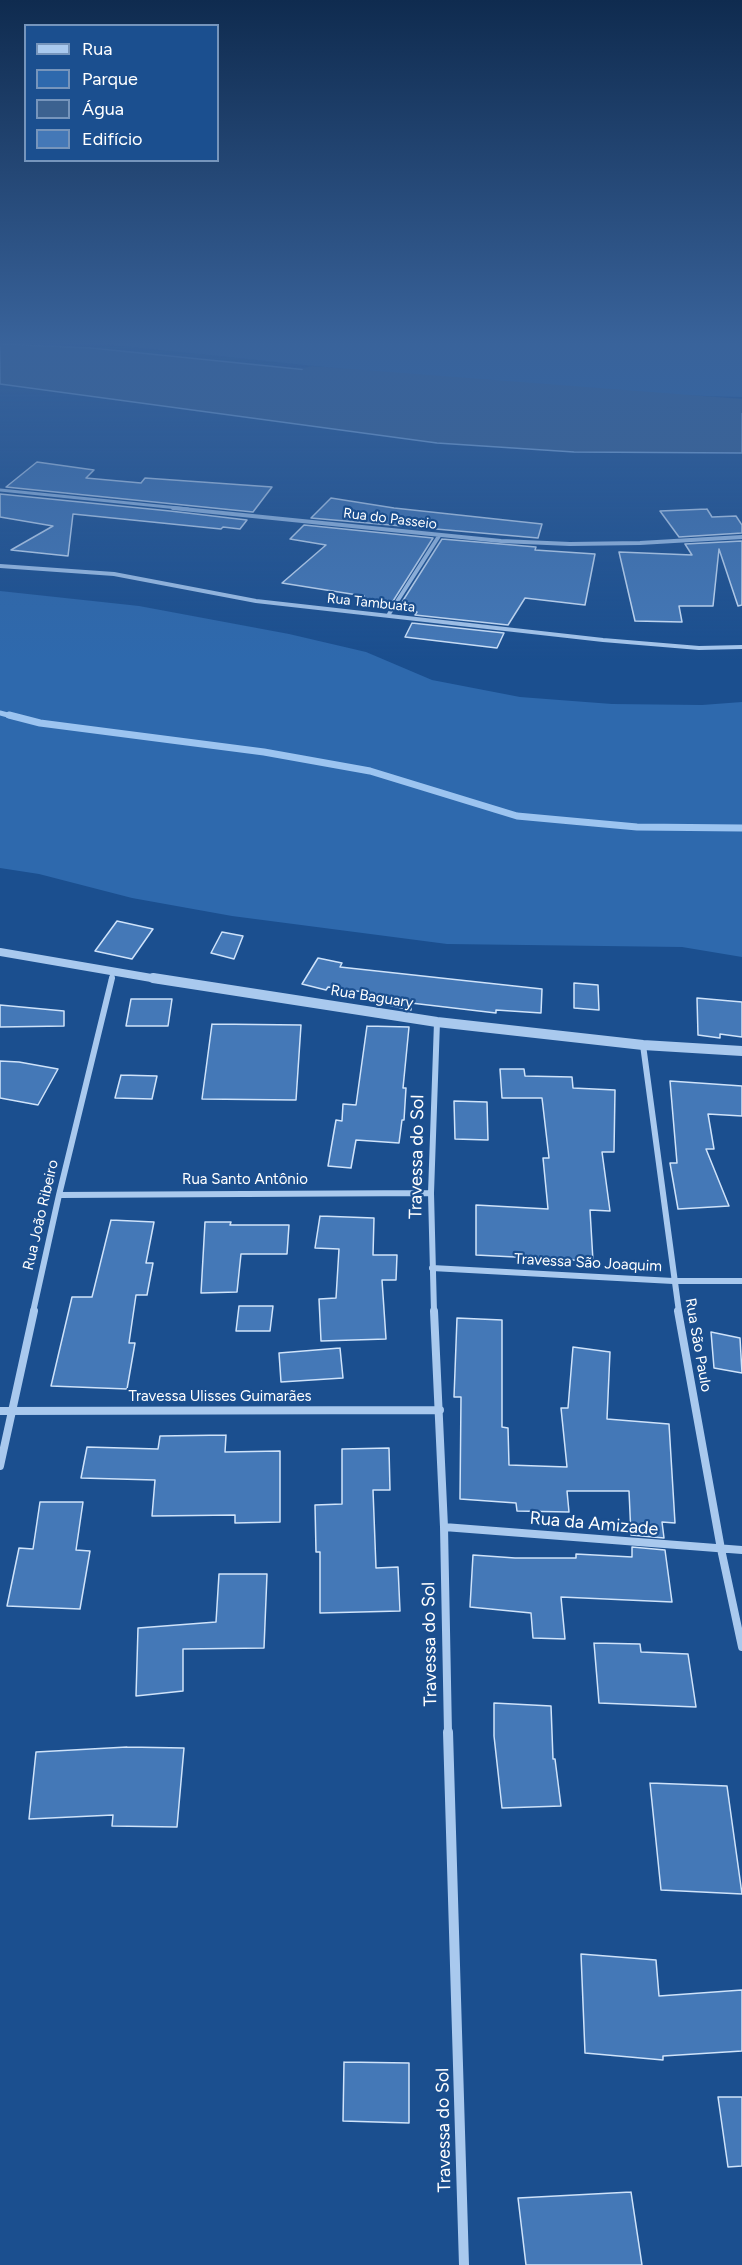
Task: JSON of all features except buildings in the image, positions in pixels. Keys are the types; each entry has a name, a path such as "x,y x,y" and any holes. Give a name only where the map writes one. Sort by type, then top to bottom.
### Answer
{"street":[{"name":"Rua do Passeio","path":"0,490 80,500 306,520 439,536 570,544 742,537"},
{"path":"389,614 439,536"},
{"name":"Rua Tambuata","path":"0,566 114,574 256,601 389,614 603,640 699,648 742,647"},
{"name":"Rua Baguary","path":"0,952 113,972 437,1022 643,1044 742,1051"},
{"name":"Rua João Ribeiro","path":"0,1466 59,1195 113,972"},
{"name":"Travessa do Sol","path":"437,1022 431,1193 432,1268 444,1527 464,2265"},
{"name":"Rua São Paulo","path":"643,1044 673,1281 721,1549 742,1647"},
{"name":"Rua Santo Antônio","path":"59,1195 431,1193"},
{"name":"Travessa São Joaquim","path":"432,1268 673,1281 742,1281"},
{"name":"Travessa Ulisses Guimarães","path":"0,1411 440,1410"},
{"name":"Rua da Amizade","path":"444,1527 742,1550"}],"green space":[{"path":"0,591 139,606 289,634 366,652 432,680 520,697 612,704 702,705 742,702 742,957 682,947 447,944 232,916 132,898 39,874 0,868"}],"water":[{"path":"539,450 742,450 742,453"}],"waterway":[{"path":"0,713 15,717"},
{"path":"9,715 40,723 264,752 370,771 517,816 637,827 742,828"}]}
